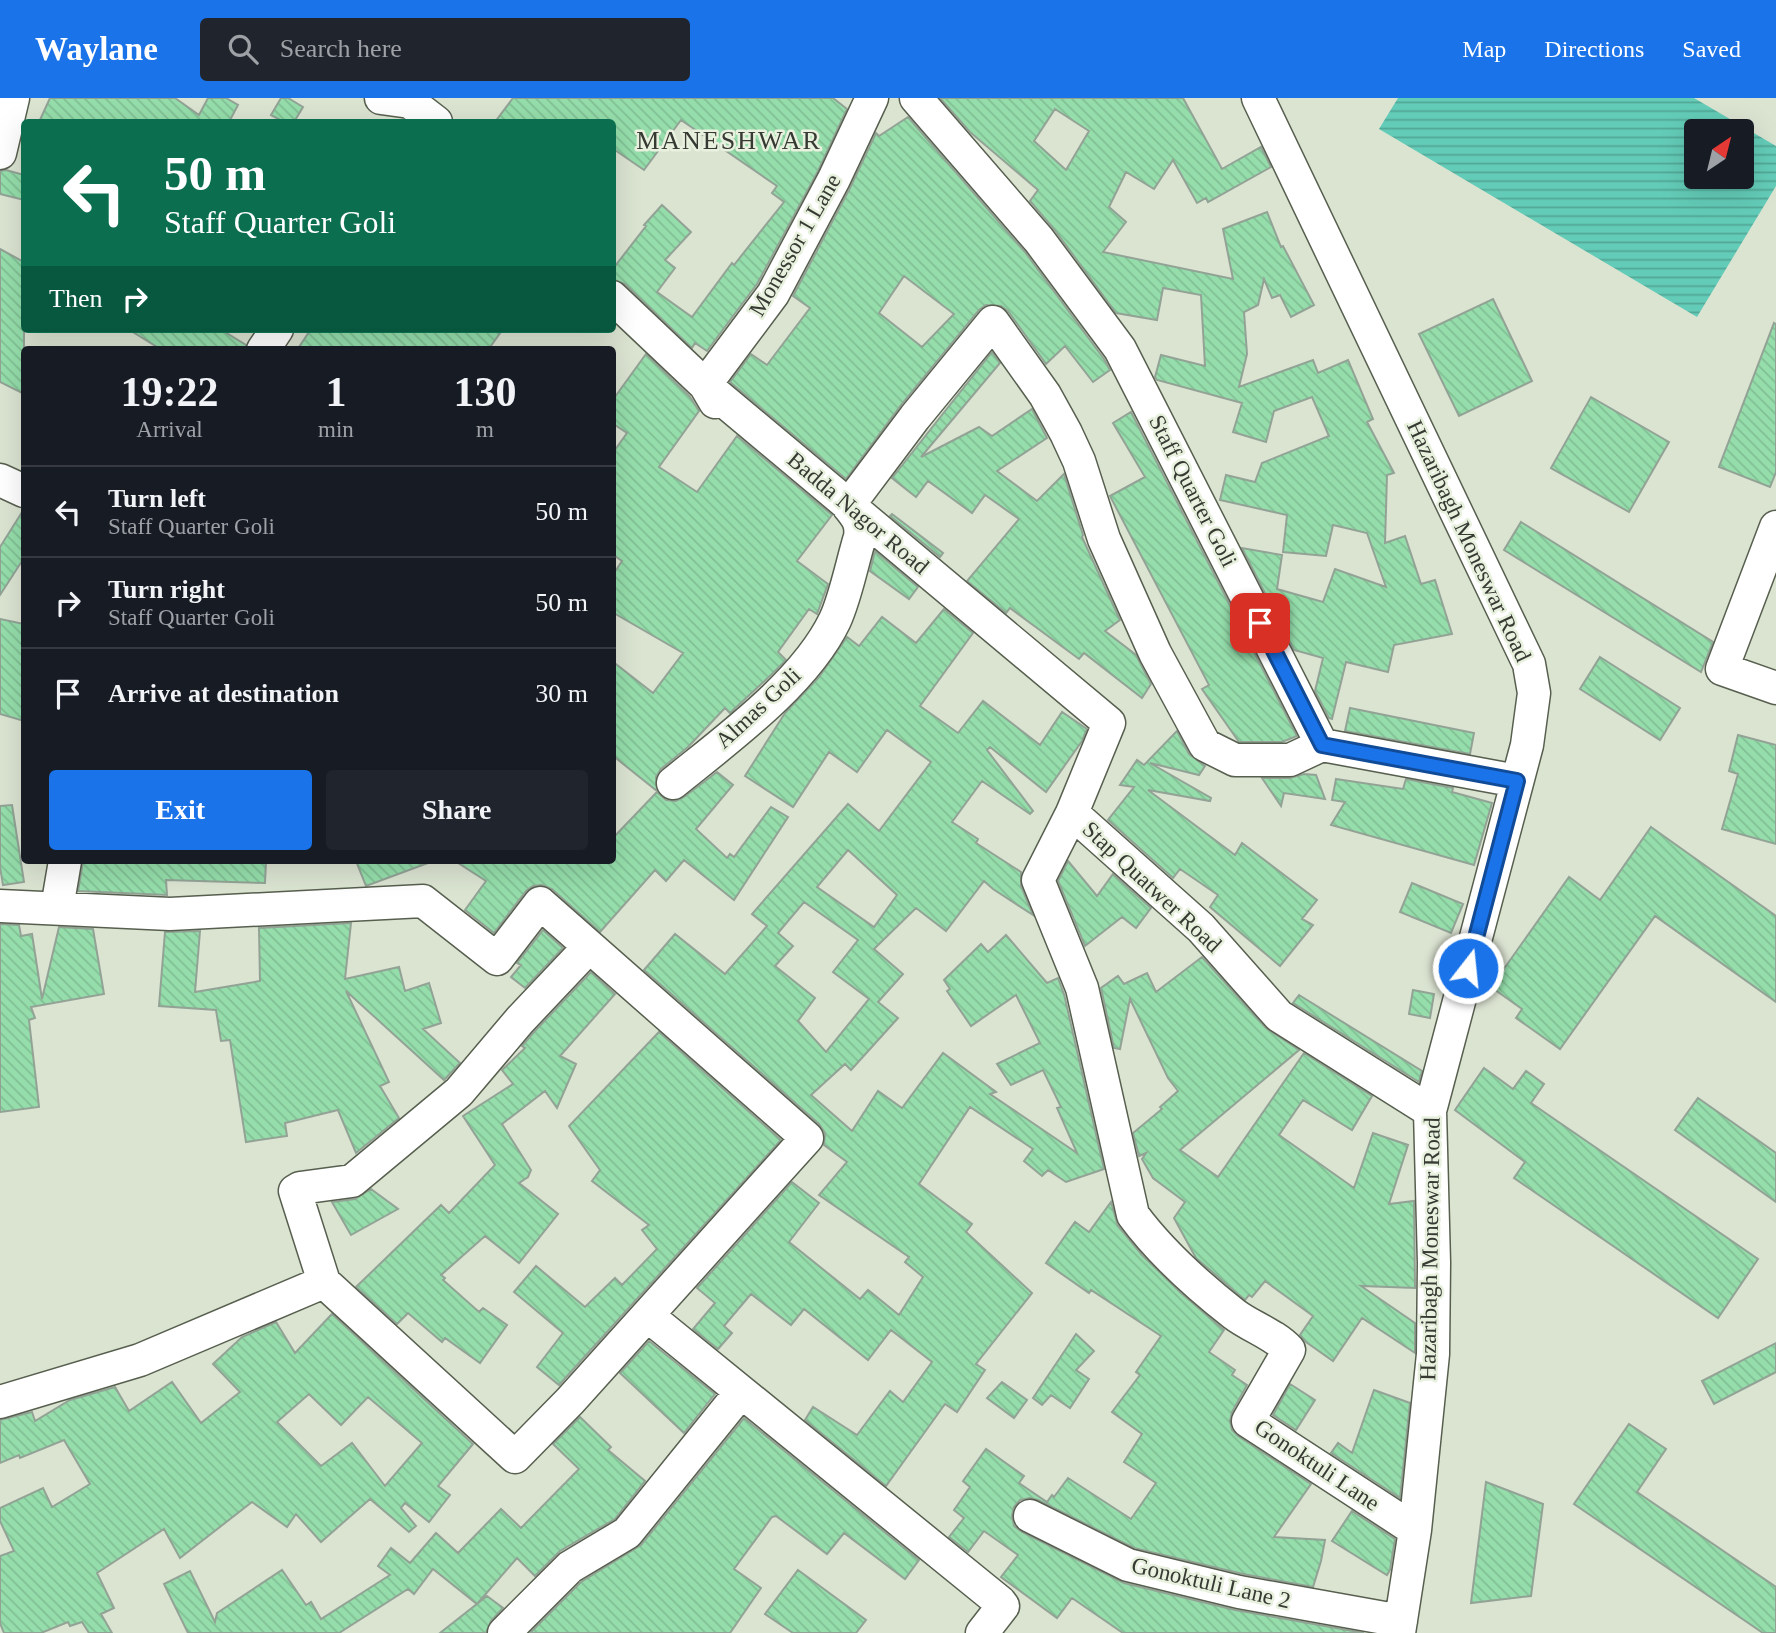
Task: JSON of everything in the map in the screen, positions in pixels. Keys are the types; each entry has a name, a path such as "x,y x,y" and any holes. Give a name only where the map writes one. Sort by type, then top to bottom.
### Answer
{"street":[{"path":"0,153 13,98"},
{"path":"381,98 410,102 432,119"},
{"name":"Monessor 1 Lane","path":"705,384 773,294 834,179 872,98"},
{"name":"Staff Quarter Goli","path":"916,98 1039,240 1120,349 1322,745"},
{"name":"Hazaribagh Moneswar Road","path":"1258,98 1529,664 1534,693 1527,745 1430,1111 1434,1263 1433,1354 1415,1531 1400,1627"},
{"name":"Badda Nagor Road","path":"616,301 705,384 1109,723 1072,813"},
{"path":"848,506 915,417 993,322 1045,395 1066,433 1079,461 1104,539 1155,653 1205,746 1235,760 1290,760 1322,745 1517,781"},
{"path":"705,384 721,412"},
{"path":"0,480 21,490"},
{"name":"Almas Goli","path":"673,783 714,751 793,679 835,620 861,528 859,520 848,506"},
{"path":"1776,527 1722,668 1776,688"},
{"name":"Gonoktuli Lane","path":"1072,813 1038,880 1082,988 1133,1215 1151,1239 1181,1268 1236,1315 1289,1350 1248,1421 1415,1531"},
{"name":"Stap Quatwer Road","path":"1072,813 1201,928 1279,1016 1430,1111"},
{"path":"57,908 64,864"},
{"path":"0,906 170,914 423,901 497,959 540,903 807,1138 648,1315 515,1457 324,1282 295,1191 352,1181 459,1091 520,1020 589,947"},
{"path":"0,1402 140,1360 324,1282"},
{"path":"648,1315 1000,1602 1003,1606 982,1633"},
{"path":"504,1633 570,1567 627,1533 741,1392"},
{"name":"Gonoktuli Lane 2","path":"1030,1516 1128,1565 1400,1627"}],"water":[{"path":"1398,98 1694,98 1730,119 1684,119 1684,189 1754,189 1754,133 1776,146 1776,186 1697,317 1379,129"}],"building":[{"path":"50,98 175,98 199,115 208,98 226,98 238,105 231,119 40,119"},
{"path":"281,98 288,98 303,107 296,119 278,119 271,115"},
{"path":"513,98 833,98 847,109 818,171 757,284 707,351 695,343 692,348 625,284 616,281 616,265 662,205 691,232 665,260 675,268 657,292 692,317 732,263 734,265 784,202 772,193 777,186 681,120 644,170 616,151 616,119 497,119"},
{"path":"940,98 1183,98 1222,169 1261,147 1271,167 1208,202 1206,198 1197,203 1173,160 1154,189 1126,172 1109,207 1126,222 1103,252 1233,279 1223,229 1267,212 1281,247 1283,246 1314,305 1291,317 1280,295 1272,298 1264,279 1258,305 1244,312 1247,354 1239,387 1313,360 1318,373 1348,360 1373,419 1367,422 1394,473 1387,475 1385,543 1405,536 1421,584 1435,580 1452,634 1394,645 1388,672 1346,662 1332,719 1329,718 1315,691 1323,658 1294,650 1242,548 1282,555 1277,589 1323,602 1335,569 1386,587 1367,533 1333,525 1326,556 1283,552 1287,515 1220,500 1226,475 1255,482 1262,463 1329,436 1312,397 1274,411 1266,442 1233,432 1242,403 1157,380 1155,377 1161,355 1205,366 1201,295 1163,288 1157,320 1116,313 1030,201 1038,190 970,132","holes":["1055,109 1089,131 1066,170 1034,141"]},
{"path":"908,117 1025,252 1110,370 1093,382 1065,346 1046,364 1008,311 1001,306 986,305 901,405 846,479 730,382 751,354 767,365 810,308 793,296 876,133 879,136","holes":["904,276 954,314 922,347 879,313"]},
{"path":"0,171 21,174 21,199 0,194"},
{"path":"0,249 21,260 21,333 24,333 24,346 21,346 21,392 0,382"},
{"path":"1493,299 1532,381 1459,416 1419,334"},
{"path":"1774,323 1776,472 1770,487 1719,467"},
{"path":"134,333 226,333 246,345 246,346 156,346"},
{"path":"308,333 500,333 491,346 300,346"},
{"path":"992,352 1000,363 921,457 979,427 992,436 1032,409 1047,438 997,471 1037,501 1064,474 1082,537 1120,620 1105,631 1136,655 1151,684 1142,698 1084,653 1079,659 1010,608 1006,613 967,581 1019,519 985,495 972,513 928,481 916,497 892,478"},
{"path":"646,354 690,397 699,411 659,467 697,492 737,436 832,515 797,561 828,584 817,614 809,609 778,652 786,660 771,675 730,713 725,708 688,747 661,769 656,777 657,791 616,758 616,664 653,693 683,653 616,614 616,570 622,561 616,557 616,448 627,433 616,426 616,395"},
{"path":"1591,397 1669,442 1629,512 1551,468"},
{"path":"1131,412 1297,736 1282,742 1239,742 1202,689 1209,685 1110,496 1145,477 1113,423"},
{"path":"21,514 21,563 0,595 0,547"},
{"path":"892,514 943,553 940,557 890,516"},
{"path":"1521,522 1713,642 1701,672 1504,550"},
{"path":"875,551 918,587 909,599 870,571"},
{"path":"944,609 973,633 920,706 958,733 983,701 1040,745 1062,712 1087,729 1082,741 1046,792 990,747 987,750 1033,811 1030,814 982,781 952,822 978,839 976,843 1021,872 1021,886 1033,915 984,881 946,931 916,908 874,949 903,974 878,1002 898,1018 851,1070 845,1064 811,1095 852,1131 878,1091 902,1108 943,1053 996,1092 990,1094 1077,1153 1057,1108 1061,1107 1043,1070 1011,1085 997,1064 1040,1043 1016,995 971,1026 947,991 950,989 944,980 981,944 988,952 1006,935 1047,983 1058,978 1104,1169 1066,1182 1048,1170 1042,1176 1024,1161 1033,1149 970,1107 919,1184 972,1224 966,1232 1032,1293 976,1364 985,1370 957,1412 945,1404 886,1486 805,1420 813,1407 857,1435 890,1391 903,1402 932,1362 891,1330 868,1360 804,1309 791,1325 751,1294 724,1326 732,1333 718,1349 693,1329 715,1303 697,1288 792,1182 819,1203 789,1242 860,1299 868,1290 899,1315 923,1277 905,1262 909,1257 819,1195 847,1162 824,1145 825,1133 819,1124 644,970 675,934 725,974 767,926 752,914 848,804 879,831 931,762 887,730 857,772 829,752 793,807 745,776 785,713 819,677 847,637 859,646 882,617 916,643","holes":["848,850 897,895 874,927 817,887","804,902 858,940 833,972 869,999 826,1052 798,1021 815,998 775,966 793,946 778,933"]},
{"path":"0,619 21,623 21,720 0,714"},
{"path":"1600,657 1680,708 1660,740 1580,689"},
{"path":"1350,708 1474,733 1470,754 1345,731"},
{"path":"1177,731 1189,754 1205,766 1199,775 1150,763 1211,798 1210,801 1148,790 1235,855 1242,843 1317,900 1302,919 1313,925 1280,966 1210,907 1218,895 1180,869 1173,878 1108,820 1134,787 1120,785 1137,760 1144,765"},
{"path":"1738,735 1776,745 1776,844 1722,829 1738,774 1729,771"},
{"path":"717,772 733,785 696,829 727,858 730,854 734,857 771,807 788,817 734,900 684,860 666,881 655,870 600,932 552,889 542,885 533,886 526,891 494,933 465,910 486,881 460,864 616,864 616,835 657,792 666,800 676,801"},
{"path":"1304,774 1316,775 1325,799 1284,793 1281,806 1262,778 1290,778"},
{"path":"1336,779 1403,789 1406,779 1453,788 1452,792 1492,803 1474,865 1331,825 1345,802 1332,800"},
{"path":"12,805 24,882 3,885 0,867 0,806"},
{"path":"1651,827 1776,916 1776,1002 1655,916 1560,1049 1516,1018 1522,1009 1491,987 1569,877 1600,900"},
{"path":"1068,861 1097,896 1113,874 1151,908 1136,928 1122,917 1085,946 1058,881"},
{"path":"82,864 266,864 265,883 166,880 167,895 78,891"},
{"path":"357,864 425,864 366,886"},
{"path":"1412,883 1463,904 1451,933 1400,912"},
{"path":"351,923 345,979 399,967 405,991 429,983 441,1023 423,1029 460,1063 444,1080 346,991 389,1082 380,1086 399,1118 356,1153 338,1110 285,1123 287,1136 246,1142 230,1040 221,1041 216,1010 159,1006 165,932 200,931 195,992 260,981 259,928"},
{"path":"0,924 19,925 21,936 32,934 42,999 59,927 93,929 104,994 31,1007 35,1018 29,1020 39,1107 0,1112"},
{"path":"543,930 563,948 525,988 511,977 521,965 517,963"},
{"path":"1202,957 1266,1028 1299,1050 1180,1150 1218,1177 1304,1053 1372,1096 1352,1130 1303,1100 1279,1135 1354,1188 1373,1133 1408,1145 1389,1204 1414,1201 1415,1288 1361,1286 1415,1323 1415,1353 1362,1318 1333,1361 1300,1335 1313,1316 1265,1281 1252,1297 1249,1295 1245,1300 1196,1258 1174,1218 1185,1202 1153,1178 1142,1159 1146,1153 1139,1156 1133,1133 1162,1109 1160,1107 1178,1091 1168,1078 1130,999 1120,1049 1114,1048 1101,988 1118,976 1124,984 1147,973 1156,992"},
{"path":"591,972 615,994 560,1056 576,1064 557,1108 545,1091 502,1124 531,1170 528,1177 519,1183 558,1214 519,1263 485,1236 441,1275 445,1278 443,1280 479,1312 483,1308 507,1325 480,1363 445,1338 442,1342 408,1313 397,1324 356,1287 441,1205 449,1213 495,1165 463,1116 513,1084 502,1070 525,1048 522,1046 534,1032"},
{"path":"1413,990 1434,994 1430,1018 1409,1014"},
{"path":"1299,995 1422,1071 1419,1082 1293,1003"},
{"path":"659,1032 781,1140 559,1385 537,1367 563,1333 514,1292 536,1266 585,1307 615,1278 622,1285 657,1249 642,1230 649,1225 592,1181 600,1170 569,1126"},
{"path":"1484,1068 1513,1089 1526,1071 1544,1084 1531,1103 1758,1259 1718,1318 1514,1178 1525,1162 1455,1110"},
{"path":"1698,1098 1776,1153 1776,1202 1675,1130"},
{"path":"371,1189 398,1209 351,1235 332,1202 355,1199"},
{"path":"1111,1202 1118,1226 1142,1255 1224,1330 1209,1352 1235,1370 1232,1375 1247,1385 1232,1412 1232,1430 1311,1484 1274,1537 1325,1540 1321,1561 1313,1587 1243,1574 1134,1548 1030,1498 1020,1500 1014,1507 1014,1526 1124,1583 1235,1610 1364,1633 1123,1633 1072,1598 1057,1618 1001,1577 1018,1555 984,1531 968,1552 949,1537 964,1518 954,1510 970,1487 963,1481 986,1449 1024,1476 1019,1483 1047,1502 1068,1478 1131,1519 1156,1483 1124,1462 1142,1434 1112,1412 1140,1375 1136,1372 1161,1336 1091,1290 1089,1293 1046,1263 1075,1222 1089,1232"},
{"path":"332,1314 473,1444 438,1486 450,1495 429,1522 405,1503 401,1508 416,1526 409,1532 370,1499 321,1542 296,1514 287,1527 252,1502 180,1558 164,1529 97,1573 114,1608 101,1614 112,1633 89,1633 82,1622 70,1626 68,1622 41,1633 4,1633 0,1623 0,1556 14,1551 0,1521 0,1508 43,1488 52,1507 90,1484 64,1440 0,1463 0,1420 32,1412 35,1421 70,1400 115,1387 129,1411 172,1382 201,1423 240,1392 213,1364 242,1337 276,1322 295,1353","holes":["309,1394 341,1425 368,1397 422,1443 385,1486 352,1443 321,1466 277,1422"]},
{"path":"1076,1334 1094,1351 1076,1370 1089,1379 1070,1408 1051,1395 1042,1405 1033,1398"},
{"path":"649,1341 715,1394 684,1433 620,1373"},
{"path":"1776,1343 1776,1372 1714,1404 1702,1381"},
{"path":"1002,1382 1027,1400 1014,1418 987,1398"},
{"path":"1290,1384 1315,1400 1296,1430 1273,1415"},
{"path":"1374,1390 1410,1403 1400,1498 1331,1453 1338,1443 1352,1453"},
{"path":"580,1417 611,1447 608,1450 645,1481 615,1519 560,1551 535,1576 517,1558 477,1604 433,1569 414,1594 408,1589 339,1633 188,1633 164,1584 190,1571 215,1622 217,1613 282,1570 306,1605 311,1602 321,1619 390,1575 378,1566 391,1548 410,1563 436,1533 458,1553 501,1509 521,1528 579,1469 553,1444"},
{"path":"744,1418 919,1560 905,1579 844,1533 827,1554 776,1516 772,1517 734,1569 761,1588 730,1633 530,1633 581,1582 641,1545"},
{"path":"1629,1424 1666,1449 1637,1492 1776,1587 1776,1633 1763,1633 1574,1504"},
{"path":"1486,1482 1543,1504 1531,1596 1471,1603"},
{"path":"1352,1511 1395,1539 1387,1575 1332,1541"},
{"path":"798,1570 866,1620 856,1633 793,1633 765,1614"},
{"path":"487,1596 503,1608 491,1621 486,1633 440,1633"}],"district":[{"name":"MANESHWAR","path":"729,140"}],"route":[{"path":"1260,623 1322,745 1517,781 1468,968"}]}
